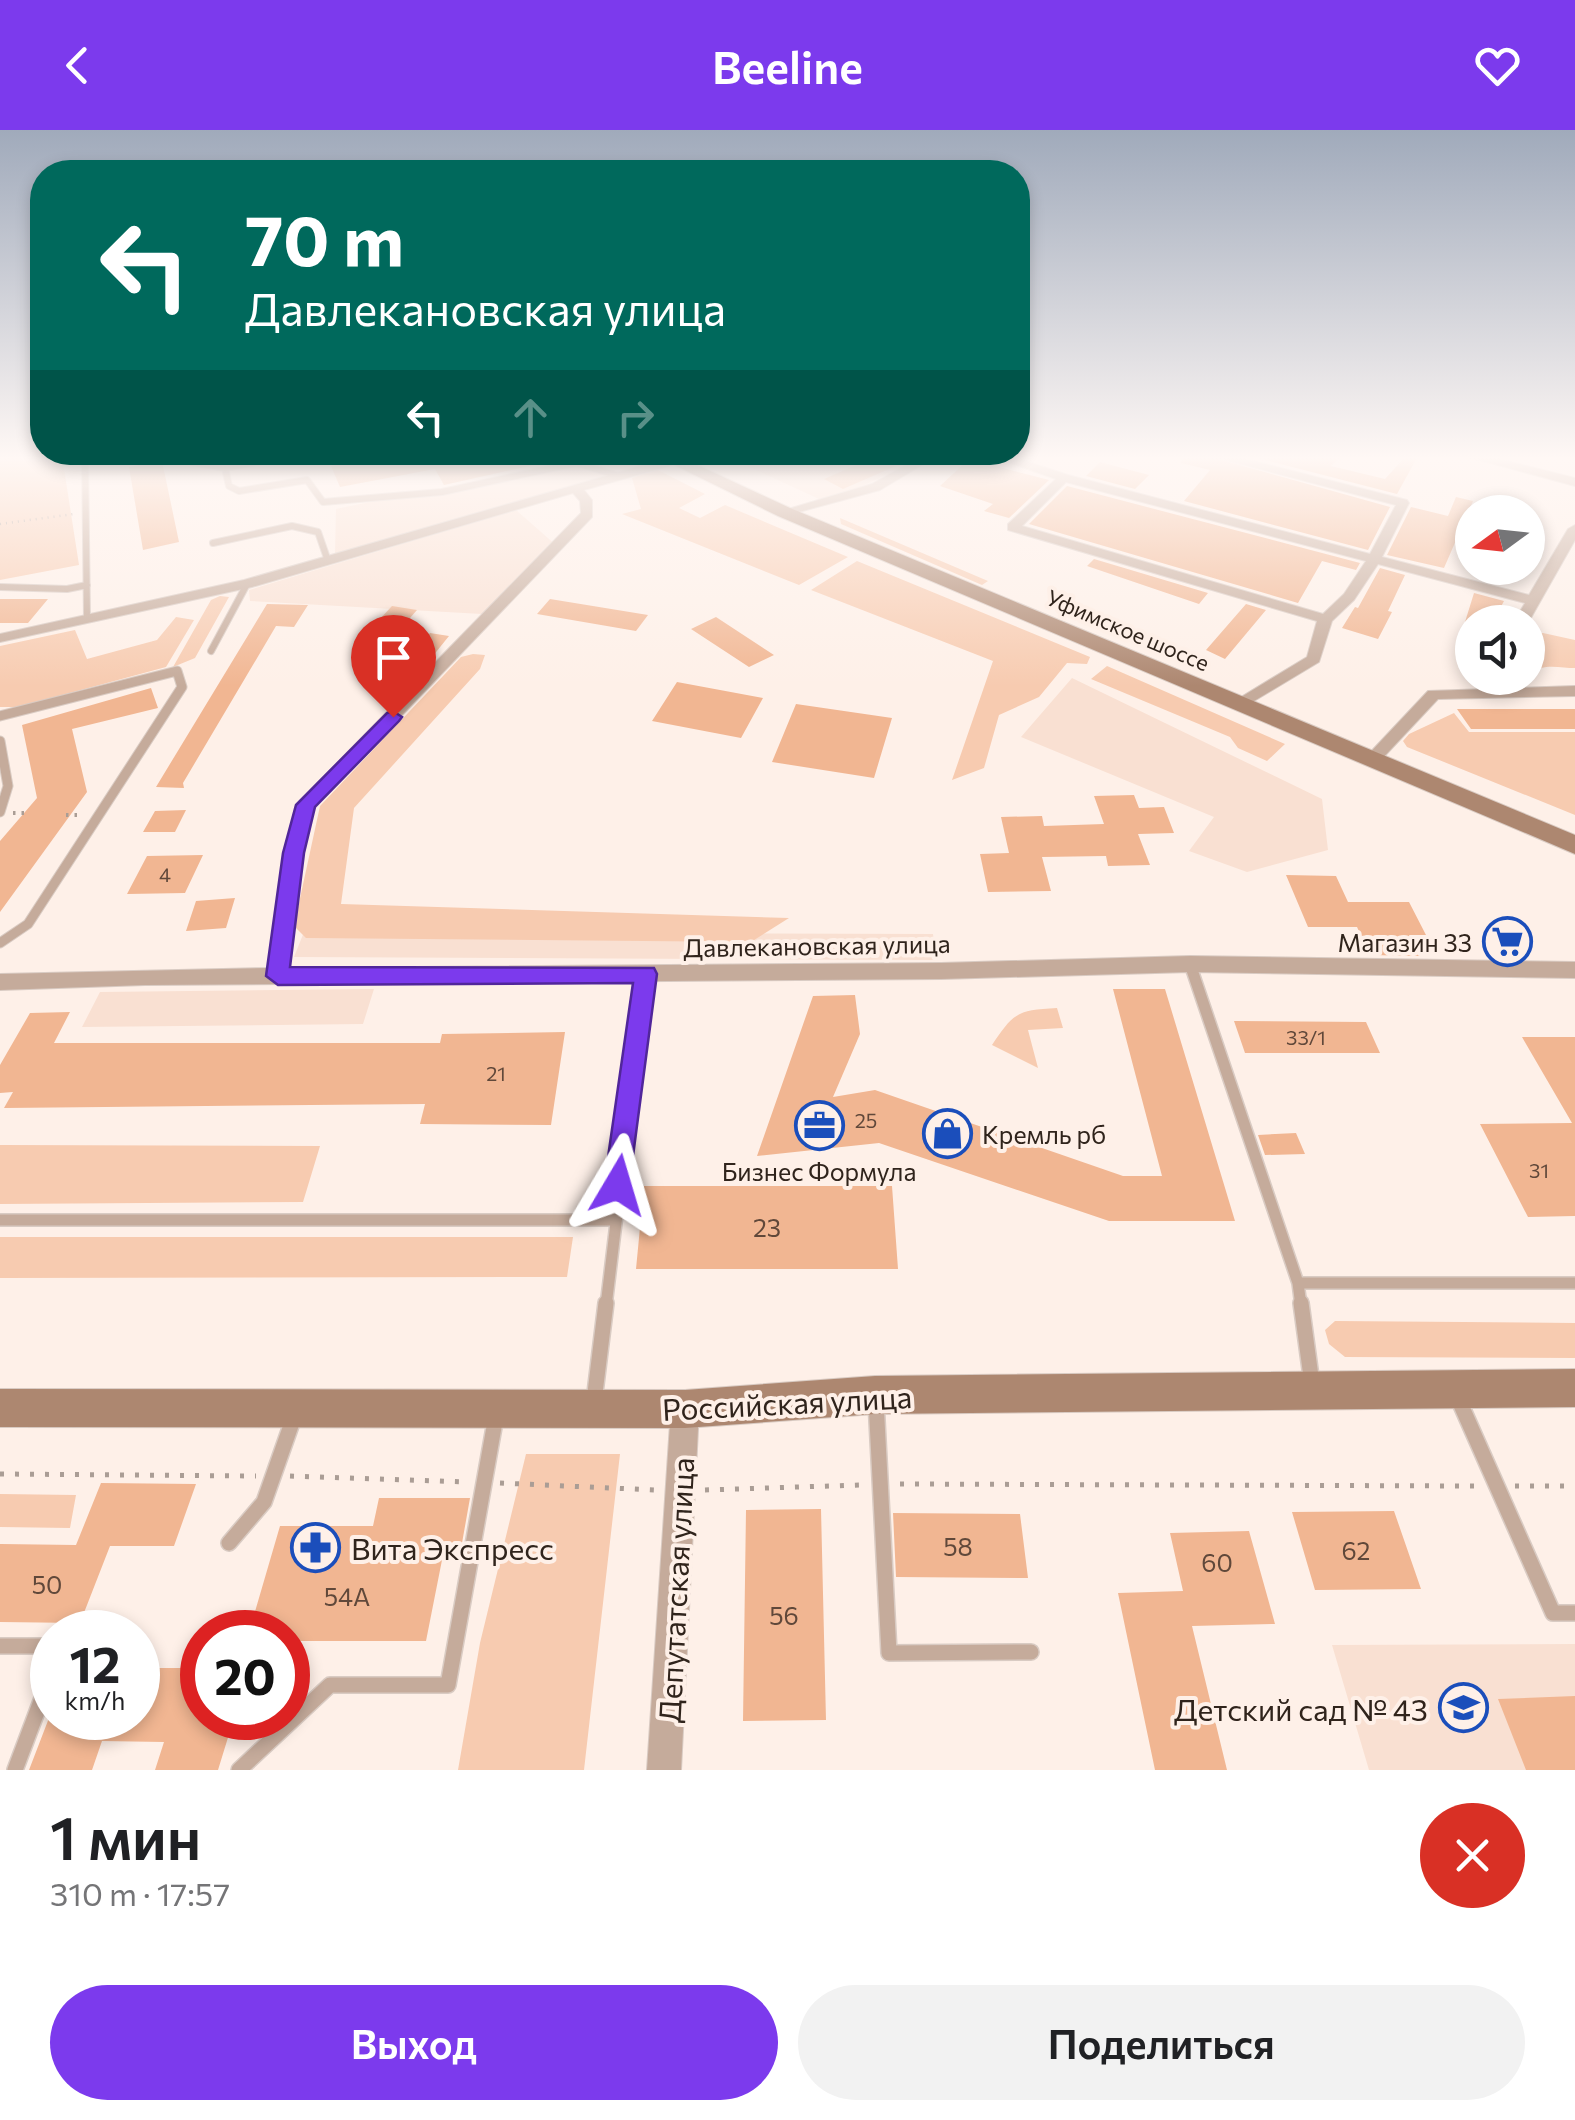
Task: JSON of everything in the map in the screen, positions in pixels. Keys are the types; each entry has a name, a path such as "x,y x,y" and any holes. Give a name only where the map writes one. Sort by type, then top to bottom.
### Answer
{"main road":[{"name":"Уфимское шоссе","path":"832,533 1575,845"},
{"name":"Российская улица","path":"0,1408 685,1410 876,1395 1575,1388"}],"street":[{"path":"0,638 247,584 424,533"},
{"path":"278,976 293,853 306,805 477,624 572,533"},
{"path":"1035,533 1325,619 1338,612 1387,533"},
{"path":"1275,533 1531,600"},
{"path":"1528,605 1573,533"},
{"path":"1239,705 1314,658 1325,619"},
{"path":"1545,688 1575,690"},
{"path":"1372,758 1434,694 1455,691"},
{"name":"Давлекановская улица","path":"0,982 278,976 941,972 1190,964 1575,970"},
{"name":"Депутатская улица","path":"664,1770 685,1410"}],"lane":[{"path":"86,533 87,619"},
{"path":"213,543 262,533"},
{"path":"318,533 328,561"},
{"path":"0,586 66,589 87,584"},
{"path":"211,651 247,584"},
{"path":"0,717 176,670 182,687 28,924 0,942"},
{"path":"0,741 8,768 10,796 0,812"},
{"path":"1190,964 1298,1283 1313,1393"},
{"path":"593,1408 646,974"},
{"path":"0,1220 613,1220"},
{"path":"1298,1283 1575,1283"},
{"path":"1455,1390 1553,1613 1575,1613"},
{"path":"876,1395 889,1653 1030,1652"},
{"path":"238,1770 330,1685 448,1686 497,1410"},
{"path":"229,1543 263,1508 296,1411"},
{"path":"0,1646 30,1646"},
{"path":"15,1770 30,1730"}],"path":[{"path":"0,1474 277,1476 680,1491 880,1484 1575,1486"}],"shaded area":[{"path":"0,533 74,533 79,565 0,580"},
{"path":"335,533 410,533 335,554"},
{"path":"441,533 542,533 557,546 482,614 250,601 249,590"},
{"path":"668,533 790,533 848,557 799,585"},
{"path":"861,533 874,533 988,581 982,585"},
{"path":"857,561 1090,657 1087,664 1067,663 1039,697 999,715 984,768 952,780 993,661 811,590"},
{"path":"229,597 195,658 173,667 211,600"},
{"path":"176,617 194,620 166,667 18,707 0,707 0,646 75,630 87,659 157,640"},
{"path":"1545,633 1575,640 1575,668 1545,667"},
{"path":"485,655 480,669 354,808 341,904 789,918 751,942 306,938 294,926 320,806 461,657"},
{"path":"1107,666 1285,744 1267,761 1238,748 1230,737 1091,679"},
{"path":"1072,678 1322,799 1328,850 1247,872 1189,851 1214,817 1021,737"},
{"path":"1454,713 1469,732 1575,732 1575,815 1407,747 1403,741 1409,734"},
{"path":"304,932 933,934 936,960 294,957"},
{"path":"374,989 363,1024 82,1027 100,992"},
{"path":"1057,1008 1063,1028 1028,1030 1038,1068 992,1045 1018,1015"},
{"path":"0,1145 320,1146 303,1202 0,1204"},
{"path":"0,1237 573,1237 567,1277 0,1278"},
{"path":"1335,1321 1575,1323 1575,1358 1345,1357 1329,1344 1325,1330"},
{"path":"526,1454 620,1454 584,1770 458,1770 480,1643"},
{"path":"0,1494 76,1495 70,1528 0,1527"},
{"name":"Детский сад № 43","path":"1575,1644 1575,1770 1369,1770 1332,1645"}],"building":[{"path":"140,533 177,533 179,542 143,550"},
{"path":"1058,533 1244,533 1360,563 1356,570 1322,561 1298,603"},
{"path":"1302,533 1377,533 1368,550"},
{"path":"1398,533 1455,533 1444,568 1387,555"},
{"path":"1094,559 1208,593 1199,604 1087,566"},
{"path":"1380,568 1405,575 1378,639 1342,628"},
{"path":"1474,593 1504,601 1502,605 1470,605"},
{"path":"0,599 48,599 28,623 0,623"},
{"path":"550,599 648,615 636,631 537,614"},
{"path":"267,604 308,605 294,627 276,626 183,783 184,788 156,787"},
{"path":"1246,604 1266,610 1225,659 1206,650"},
{"path":"392,606 417,610 403,626 377,622"},
{"path":"716,617 774,655 749,667 691,629"},
{"path":"430,633 449,636 428,662 408,659"},
{"path":"677,682 763,698 741,738 652,721"},
{"path":"151,688 158,708 72,729 87,792 0,912 0,841 37,798 22,725"},
{"path":"796,704 892,718 874,778 772,762"},
{"path":"1457,709 1575,709 1575,729 1471,729"},
{"path":"1134,795 1139,808 1164,807 1174,833 1138,834 1150,865 1108,866 1106,856 1042,857 1051,891 988,892 980,854 1009,853 1001,817 1042,816 1044,826 1104,824 1094,796"},
{"path":"186,810 175,832 143,832 155,811"},
{"path":"203,855 185,893 127,894 147,856"},
{"path":"1286,875 1336,876 1348,902 1409,902 1426,935 1409,935 1420,956 1370,955 1357,927 1308,927"},
{"path":"235,898 226,928 186,931 196,901"},
{"path":"1113,989 1165,989 1235,1221 1109,1221 879,1143 757,1156 813,996 855,995 860,1034 833,1097 875,1090 1123,1176 1162,1176"},
{"path":"70,1012 54,1043 440,1043 442,1034 565,1032 551,1125 420,1124 425,1104 4,1108 13,1092 0,1093 0,1065 30,1013"},
{"path":"1234,1021 1366,1022 1380,1053 1245,1053"},
{"path":"1522,1037 1575,1037 1575,1216 1528,1217 1480,1124 1572,1123"},
{"path":"1296,1133 1305,1154 1265,1155 1258,1135"},
{"path":"644,1186 892,1186 898,1269 636,1269"},
{"path":"101,1483 196,1484 174,1546 110,1546 85,1610 30,1610 30,1622 0,1622 0,1544 76,1545"},
{"path":"379,1498 470,1498 459,1560 442,1560 426,1641 310,1641 310,1610 255,1610 280,1526 373,1526"},
{"path":"821,1509 826,1720 743,1721 746,1510"},
{"path":"1394,1511 1421,1589 1315,1590 1292,1512"},
{"path":"893,1513 1020,1514 1028,1578 896,1577"},
{"path":"1249,1531 1275,1624 1192,1626 1227,1770 1155,1770 1118,1593 1183,1591 1170,1533"},
{"path":"160,1668 180,1668 180,1740 227,1740 218,1770 155,1770 164,1742 102,1741 92,1770 29,1770 41,1740 160,1740"},
{"path":"1575,1696 1575,1770 1526,1770 1498,1699"}],"place":[{"name":"Магазин 33","path":"1507,942"},
{"name":"Бизнес Формула","path":"819,1125"},
{"name":"Кремль рб","path":"947,1134"},
{"name":"Вита Экспресс","path":"316,1547"},
{"name":"Детский сад № 43","path":"1463,1708"}],"route":[{"path":"393,717 306,805 293,853 278,976 646,974 618,1185"}]}
